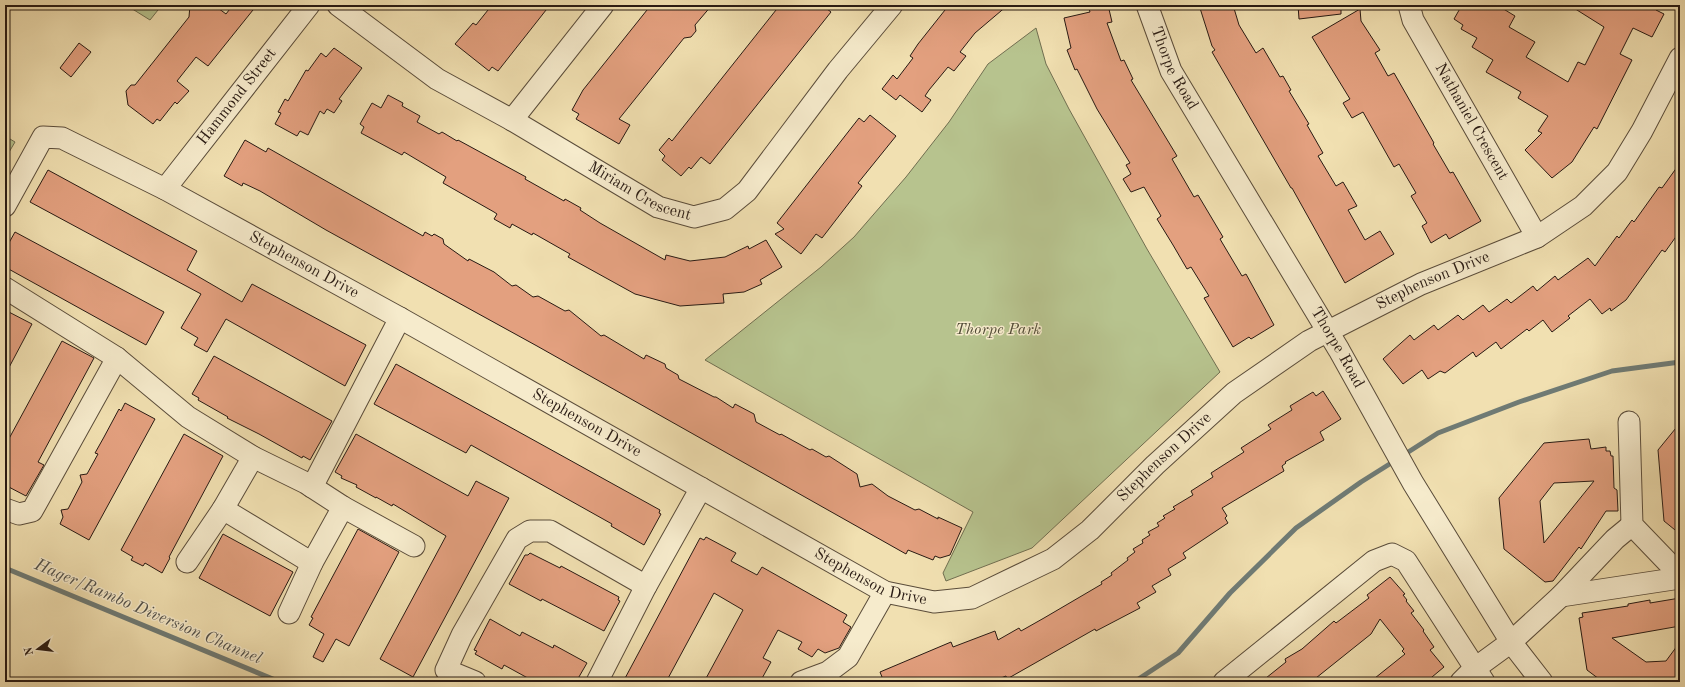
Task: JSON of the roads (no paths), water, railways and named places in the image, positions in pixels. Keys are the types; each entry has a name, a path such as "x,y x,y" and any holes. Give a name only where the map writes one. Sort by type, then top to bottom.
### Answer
{"street":[{"name":"Hammond Street","path":"165,189 309,5"},
{"name":"Miriam Crescent","path":"338,5 437,79 512,120 658,207 694,217 725,208 747,191 838,70 892,5"},
{"path":"512,120 603,5"},
{"name":"Thorpe Road","path":"1147,5 1170,71 1328,332 1389,438 1412,483 1511,642 1542,682"},
{"name":"Nathaniel Crescent","path":"1409,5 1413,20 1537,238"},
{"name":"Stephenson Drive","path":"5,206 43,137 62,138 165,189 400,318 885,592 934,602 972,598 1053,559 1090,530 1155,465 1234,393 1309,341 1421,284 1537,238 1583,206 1617,172 1642,131 1680,58"},
{"path":"5,288 117,358 188,417 253,457 312,487 343,507 414,546"},
{"path":"312,487 400,318"},
{"path":"5,509 18,514 32,512 117,358"},
{"path":"1629,422 1632,525 1680,575"},
{"path":"186,562 223,509 253,457"},
{"path":"597,682 646,586 701,488"},
{"path":"289,613 312,562 343,507"},
{"path":"223,509 312,562"},
{"path":"1224,682 1374,561 1392,554 1406,561 1473,678 1562,596 1615,539 1632,525"},
{"path":"475,682 446,670 462,635 517,539 530,531 550,531 646,586"},
{"path":"1562,596 1680,578"},
{"path":"801,682 828,672 848,657 885,592"}],"waterway":[{"name":"Hager/Rambo Diversion Channel","path":"1402,456 1438,433 1519,402 1612,371 1680,362"},
{"name":"Hager/Rambo Diversion Channel","path":"1134,682 1178,653 1230,593 1296,528 1361,482 1396,460"},
{"name":"Hager/Rambo Diversion Channel","path":"5,568 280,682"}],"park label":[{"name":"Thorpe Park","path":"998,330"}]}
